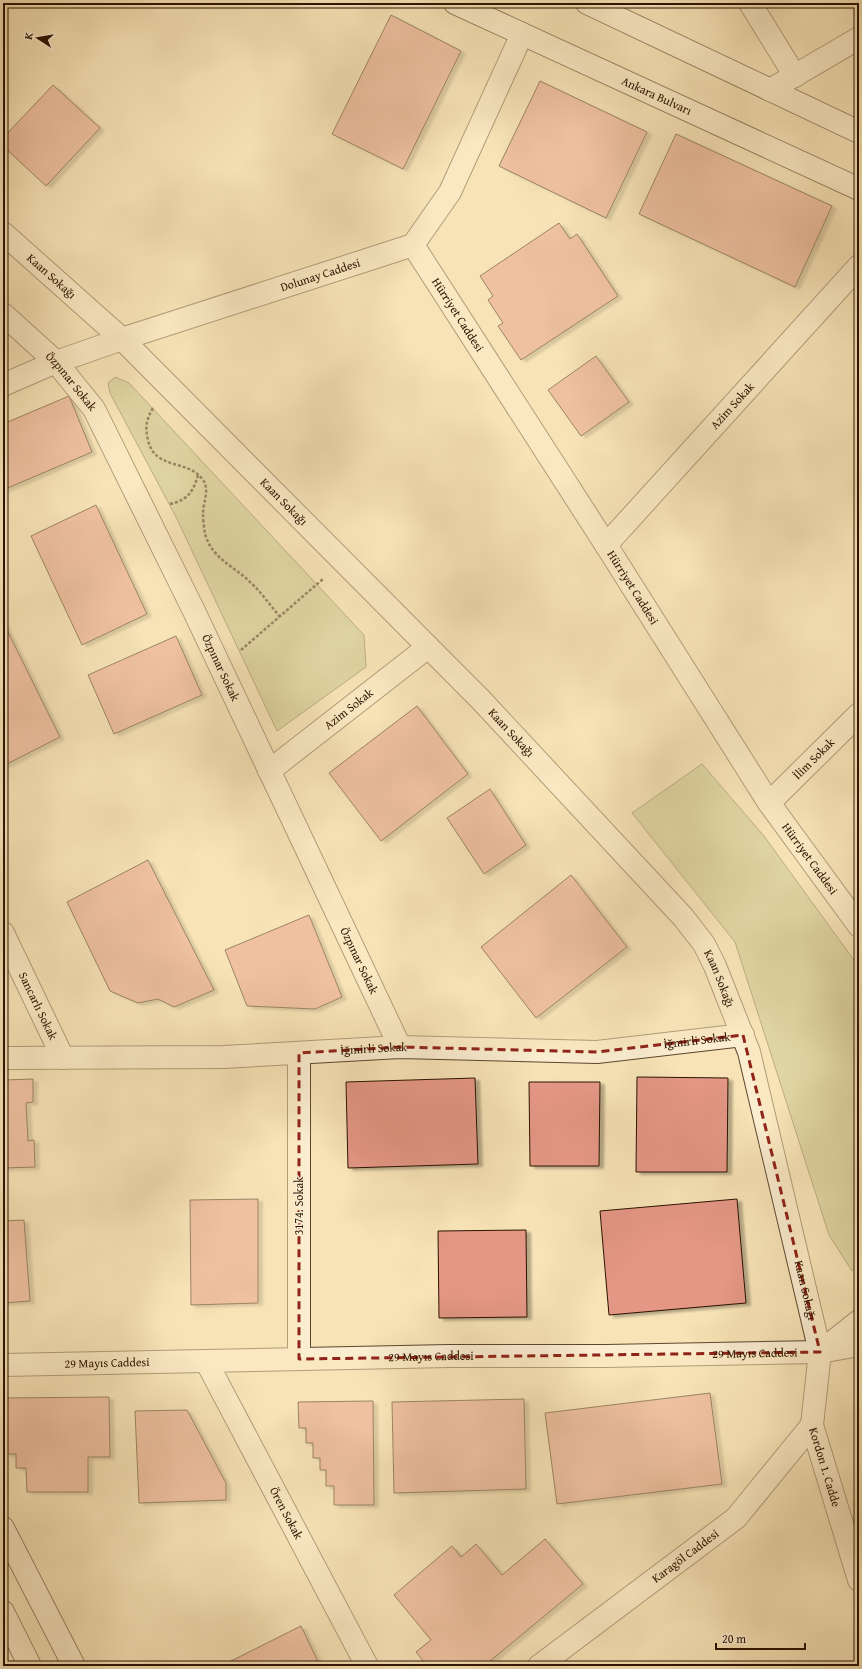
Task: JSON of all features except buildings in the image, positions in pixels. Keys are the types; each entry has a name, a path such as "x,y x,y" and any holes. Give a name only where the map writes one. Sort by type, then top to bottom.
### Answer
{"street":[{"name":"Ankara Bulvarı","path":"455,3 859,189"},
{"path":"587,3 859,132"},
{"path":"750,3 794,76"},
{"path":"413,245 450,192 522,34"},
{"path":"770,90 859,38"},
{"name":"Kaan Sokağı","path":"3,233 122,339 481,700 683,917 704,944 715,966 749,1052 820,1352"},
{"name":"Dolunay Caddesi","path":"3,385 56,362 122,339 413,245"},
{"name":"Hürriyet Caddesi","path":"413,245 606,545 769,803 859,926"},
{"name":"Azim Sokak","path":"606,545 859,266"},
{"name":"Özpınar Sokak","path":"3,314 56,362 94,409 221,668 400,1047"},
{"name":"Azim Sokak","path":"270,771 428,647"},
{"name":"İlim Sokak","path":"769,803 859,714"},
{"name":"Sancarlı Sokak","path":"3,933 63,1058"},
{"name":"İğmirli Sokak","path":"3,1058 224,1057 400,1047 597,1052 743,1036"},
{"name":"3174. Sokak","path":"298,1359 299,1053"},
{"path":"820,1352 859,1321"},
{"name":"29 Mayıs Caddesi","path":"3,1365 449,1356 606,1356 820,1352 859,1345"},
{"name":"Kordon 1. Cadde","path":"820,1352 812,1425 859,1580"},
{"name":"Ören Sokak","path":"206,1361 367,1666"},
{"name":"Karagöl Caddesi","path":"538,1666 736,1518 812,1425"},
{"path":"3,1528 74,1666"},
{"path":"3,1612 30,1666"}],"path":[{"path":"169,387 154,406 147,419 147,434 150,450 159,459 194,471 204,481 206,492 203,513 205,534 214,552 230,568 250,581 280,617"},
{"path":"143,508 176,503 186,499 195,487 198,475"},
{"path":"221,668 343,562"}],"highlighted area":[{"path":"743,1035 820,1352 299,1359 299,1053 400,1047 597,1052"}],"green space":[{"path":"115,377 129,383 364,635 366,667 277,731 176,517 110,393 108,383"},
{"path":"702,764 764,836 859,967 859,1266 852,1271 829,1235 735,942 632,813"}]}
